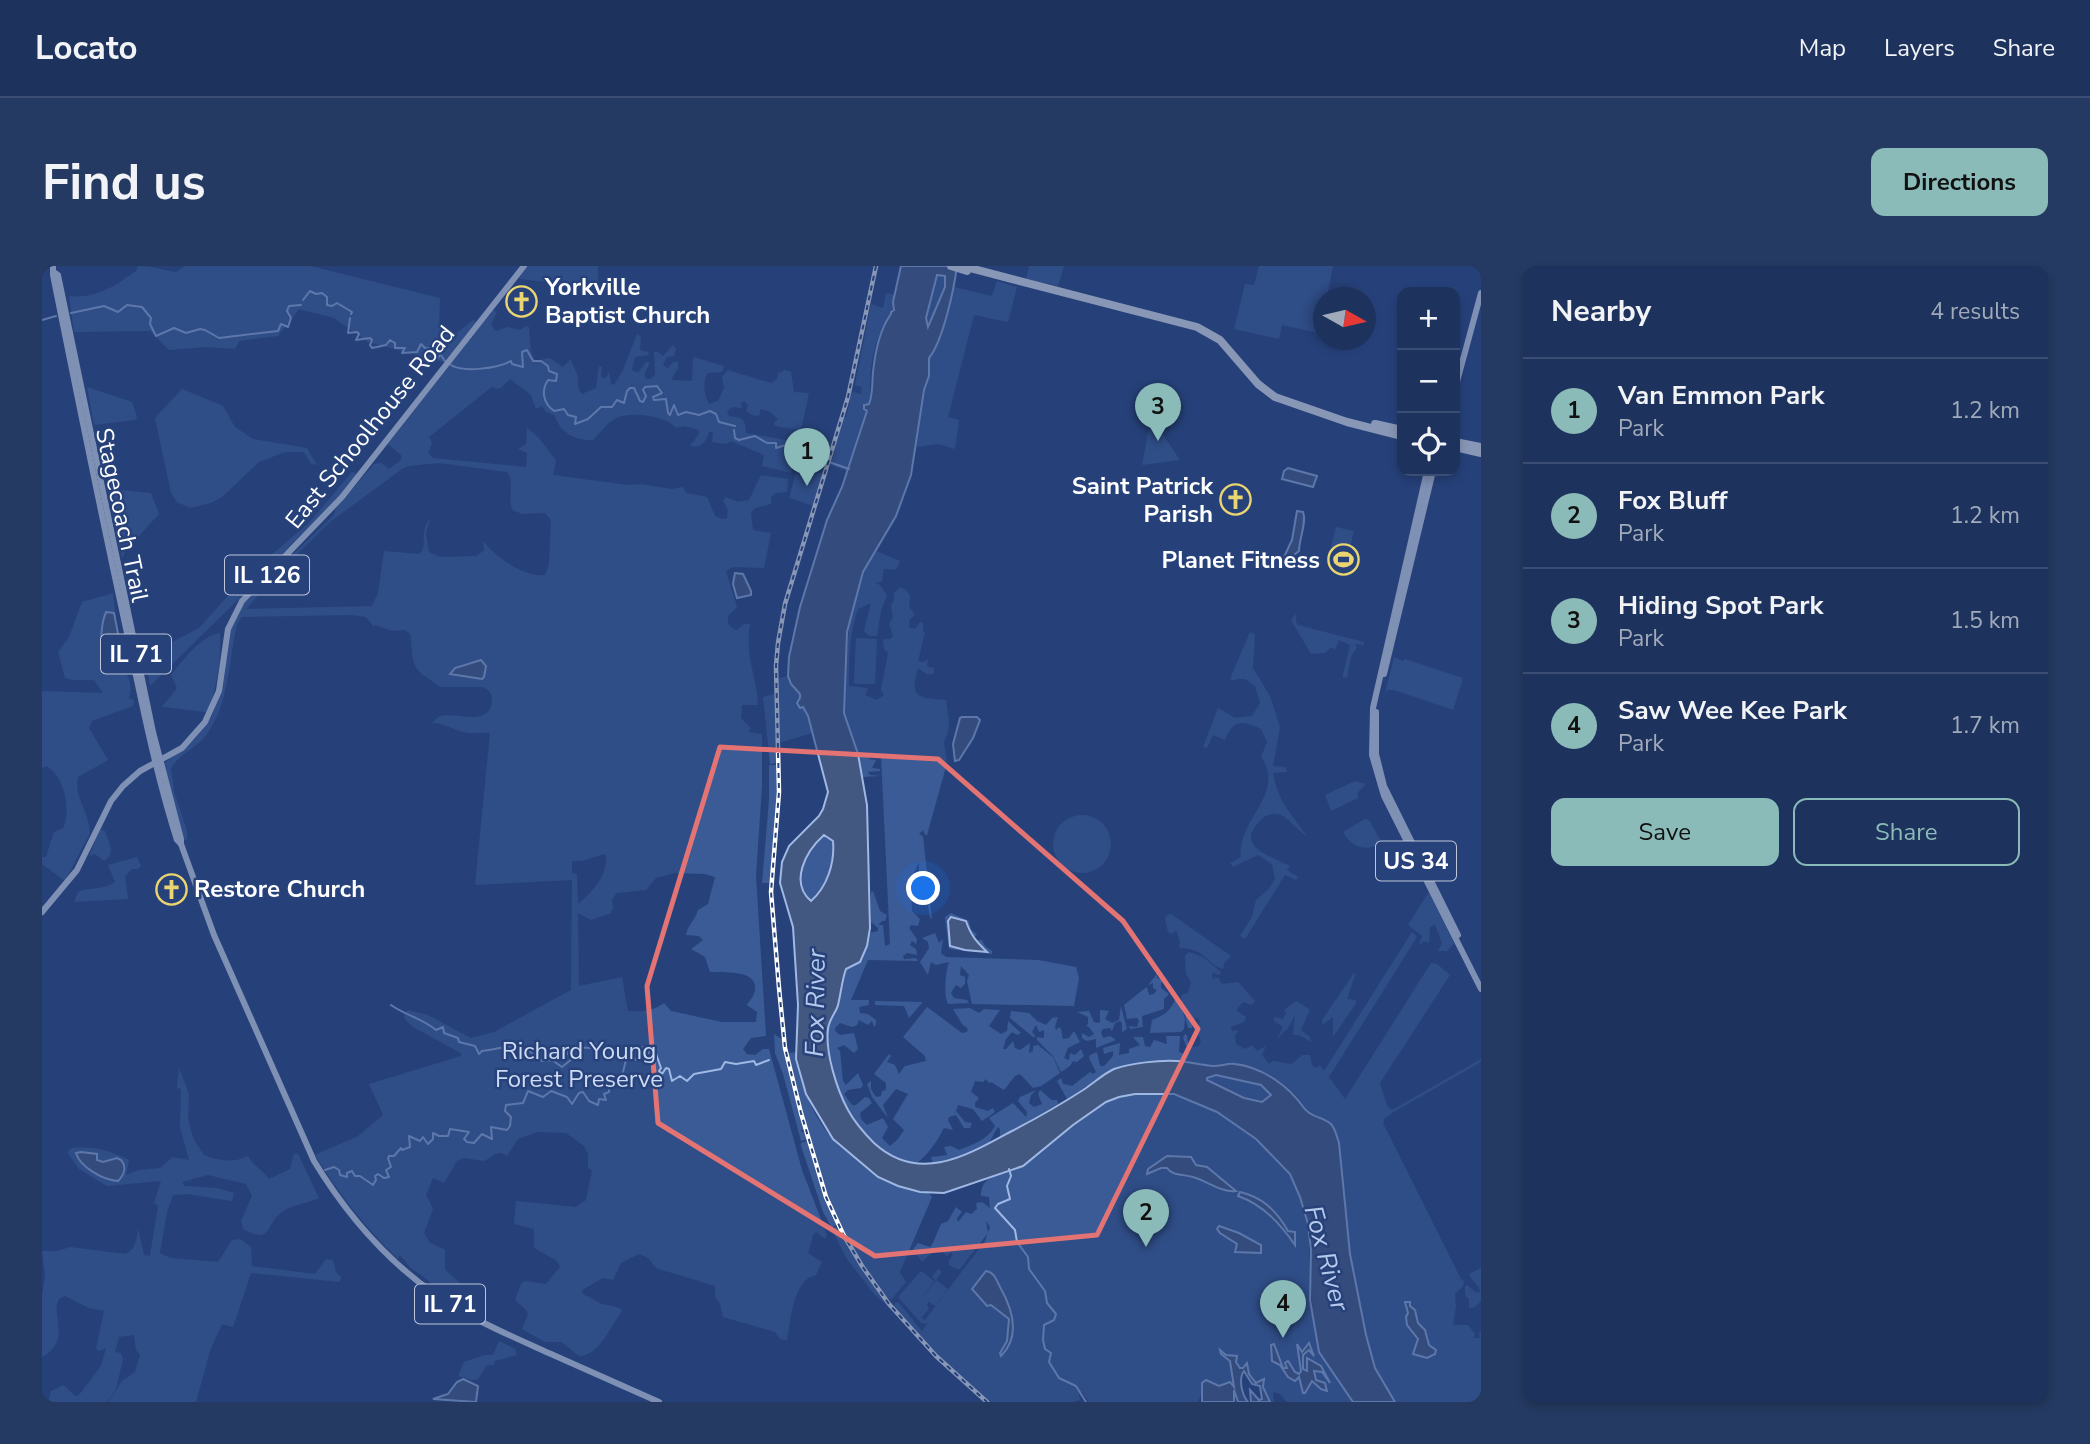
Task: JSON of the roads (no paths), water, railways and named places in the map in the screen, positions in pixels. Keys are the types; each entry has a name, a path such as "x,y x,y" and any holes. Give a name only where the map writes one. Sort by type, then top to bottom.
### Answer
{"highway":[{"path":"951,266 964,267 1197,327 1220,340 1258,384 1275,397 1296,406 1397,435"},
{"path":"1342,420 1348,418 1397,429"},
{"path":"1460,443 1481,447"},
{"path":"1460,448 1481,453"}],"main road":[{"name":"East Schoolhouse Road","path":"42,912 65,886 83,859 114,796 129,779 167,757 197,734 211,713 219,688 227,635 242,601 319,523 384,445 524,266"},
{"name":"Stagecoach Trail","path":"54,270 58,275 157,762 197,892 223,958 314,1161 331,1189 370,1238 413,1277 453,1306 530,1345 659,1402"},
{"path":"1460,370 1481,293"},
{"path":"1460,359 1470,332"},
{"name":"US 34","path":"1426,476 1373,708 1372,755 1384,796 1481,989"},
{"name":"US 34","path":"1432,476 1377,705 1375,743 1380,775 1388,795 1481,980"}],"water":[{"name":"Fox River","path":"901,266 957,266 951,301 929,358 929,376 924,390 911,475 896,516 863,572 847,632 844,713 858,754 867,805 870,928 867,946 860,962 846,969 838,1005 828,1029 830,1059 844,1102 857,1124 874,1143 891,1155 908,1162 925,1164 942,1162 977,1150 1047,1112 1106,1073 1121,1067 1146,1062 1177,1061 1214,1066 1235,1064 1265,1073 1291,1092 1307,1111 1328,1121 1335,1130 1339,1143 1350,1254 1366,1335 1375,1368 1395,1402 1353,1402 1319,1352 1310,1300 1311,1250 1308,1224 1300,1197 1290,1174 1256,1139 1217,1112 1174,1094 1135,1094 1119,1097 1106,1102 1073,1125 1023,1166 944,1193 920,1192 878,1177 833,1139 806,1094 796,1059 798,1005 793,927 780,883 782,862 789,846 819,816 828,792 808,716 797,703 800,694 788,676 789,657 800,607 827,520 842,487 867,411 864,405 869,404 872,393 877,349 884,327 894,310 893,302","holes":["937,275 945,276 945,287 928,327 926,318","824,835 833,841 833,858 826,882 811,901 801,885 801,876 806,858","1216,1075 1261,1085 1271,1095 1262,1102 1244,1098 1207,1078"]},
{"path":"1288,468 1317,476 1313,487 1282,479"},
{"path":"1297,511 1303,512 1304,516 1299,551 1286,561 1284,557 1292,540"},
{"path":"735,573 743,574 751,595 737,598 733,584"},
{"path":"106,612 114,613 123,668 105,663 101,637"},
{"path":"481,660 486,666 482,679 450,674 455,668"},
{"path":"962,717 977,717 980,720 973,738 959,760 955,761 953,744"},
{"path":"951,917 966,921 970,931 987,952 950,946 948,921"},
{"path":"76,1153 97,1154 97,1160 103,1162 117,1158 121,1160 124,1168 122,1176 118,1181 93,1172 78,1158"},
{"path":"1167,1156 1191,1157 1196,1165 1207,1167 1236,1191 1175,1174 1167,1168 1147,1174 1148,1169"},
{"path":"1240,1192 1262,1201 1279,1217 1288,1231 1295,1232 1295,1245 1271,1216 1238,1196"},
{"path":"1219,1226 1261,1245 1261,1253 1235,1252 1237,1244 1220,1233 1217,1229"},
{"path":"986,1271 996,1279 1013,1322 1011,1340 1001,1356 1007,1341 1009,1319 991,1305 987,1306 972,1289"},
{"path":"1405,1302 1410,1302 1418,1323 1425,1330 1429,1345 1436,1350 1435,1354 1427,1358 1413,1354 1418,1339 1407,1325"},
{"path":"1309,1343 1314,1356 1309,1350 1303,1355 1303,1369 1307,1371 1307,1358 1321,1366 1330,1383 1322,1372 1314,1371 1316,1380 1325,1383 1327,1391 1312,1381 1303,1393 1299,1377 1295,1381 1288,1377 1280,1365 1272,1361 1271,1345 1274,1344 1283,1368 1287,1368 1285,1363 1288,1361 1299,1374 1301,1371 1297,1344 1302,1352"},
{"path":"1220,1350 1226,1355 1237,1356 1236,1362 1240,1368 1247,1363 1249,1374 1256,1383 1264,1379 1263,1387 1270,1402 1251,1402 1250,1390 1259,1400 1262,1399 1260,1386 1252,1384 1244,1371 1241,1387 1248,1402 1238,1402 1234,1390 1234,1402 1202,1402 1202,1383 1206,1380 1219,1386 1230,1382 1234,1387 1230,1361"},
{"path":"463,1379 478,1386 476,1402 433,1399 448,1394 457,1382"}],"waterway":[{"path":"303,300 310,291 322,293 327,297 327,305 337,303 352,312 351,314"},
{"path":"71,313 104,306 118,312 127,305 142,307 151,318 150,324 156,336 174,328 186,333 205,330 219,338 278,331 281,324 288,327 291,318 287,311 289,306 301,305"},
{"path":"42,320 56,316"},
{"path":"350,318 348,333 357,332 359,334 356,340 370,338 372,348 386,345 390,340 395,343 395,348 405,348 402,353 417,352 421,344 425,348 437,349 433,354 438,358 440,354 445,361"},
{"path":"451,365 464,369 481,369 511,361 512,364 523,367 522,352 527,350 533,361 541,361 548,366 549,371 557,374 556,381 548,380 544,388 547,404 554,411 564,409 568,415 576,417 575,424 588,419 601,407 612,407 617,400 624,403 630,388 634,388 643,402 646,396 643,390 645,387 657,386 662,393 653,397 654,400 666,399 670,415 674,405 678,415 686,412 699,415 710,411 716,414 719,422 735,426"},
{"path":"734,430 735,438 739,440 755,436 767,443 776,443 776,448 786,445 788,449 796,451"},
{"path":"801,452 849,469"},
{"path":"391,1005 436,1030 443,1027 444,1033 458,1038 459,1042 475,1046 479,1054 482,1051 520,1047 542,1061 552,1060 562,1067 572,1059 572,1055 567,1054 566,1047 591,1048 594,1043 596,1049 604,1046 625,1058"},
{"path":"325,1170 334,1167 339,1170 340,1175 347,1177 347,1173 352,1171 355,1176 360,1176 373,1185 378,1174 384,1178 389,1177 386,1170 391,1167 388,1158 401,1148 410,1147 409,1136 420,1141 423,1137 428,1144 433,1139 433,1133 448,1136 450,1129 469,1132 464,1139 467,1142 474,1143 482,1134 492,1139 491,1127 507,1130 510,1126 511,1117 505,1111 506,1105 523,1103 528,1091 543,1097 551,1091 567,1097 572,1104 579,1093 583,1092 589,1101 598,1105 599,1099 606,1100 604,1094 609,1092 609,1082 613,1085 622,1076 627,1056 630,1055 636,1060 641,1047 644,1048 646,1056 650,1051 655,1051 661,1068 659,1071 662,1074 666,1068 669,1069 672,1081 680,1076 687,1081 694,1074 721,1069 725,1062 736,1064 754,1061 756,1065 769,1060"},
{"path":"1009,1169 1011,1176 1007,1186 1010,1199 995,1208 1015,1230 1017,1242 1028,1257 1029,1269 1045,1291 1047,1303 1056,1314 1054,1320 1044,1325 1045,1349 1051,1353 1049,1362 1059,1378 1076,1386 1086,1402"}],"railway":[{"path":"876,266 848,397 785,604 778,643 776,666 779,792 771,892 779,988 785,1048 801,1113 826,1197 843,1234 889,1304 936,1356 987,1402"}],"place":[{"name":"Yorkville Baptist Church","path":"522,301"},
{"name":"Hiding Spot Park","path":"1158,441"},
{"name":"Van Emmon Park","path":"807,486"},
{"name":"Saint Patrick Parish","path":"1236,500"},
{"name":"Planet Fitness","path":"1343,560"},
{"name":"Restore Church","path":"171,889"},
{"name":"Fox Bluff","path":"1146,1247"},
{"name":"Saw Wee Kee Park","path":"1283,1338"}],"park label":[{"name":"Richard Young Forest Preserve","path":"579,1065"}]}
